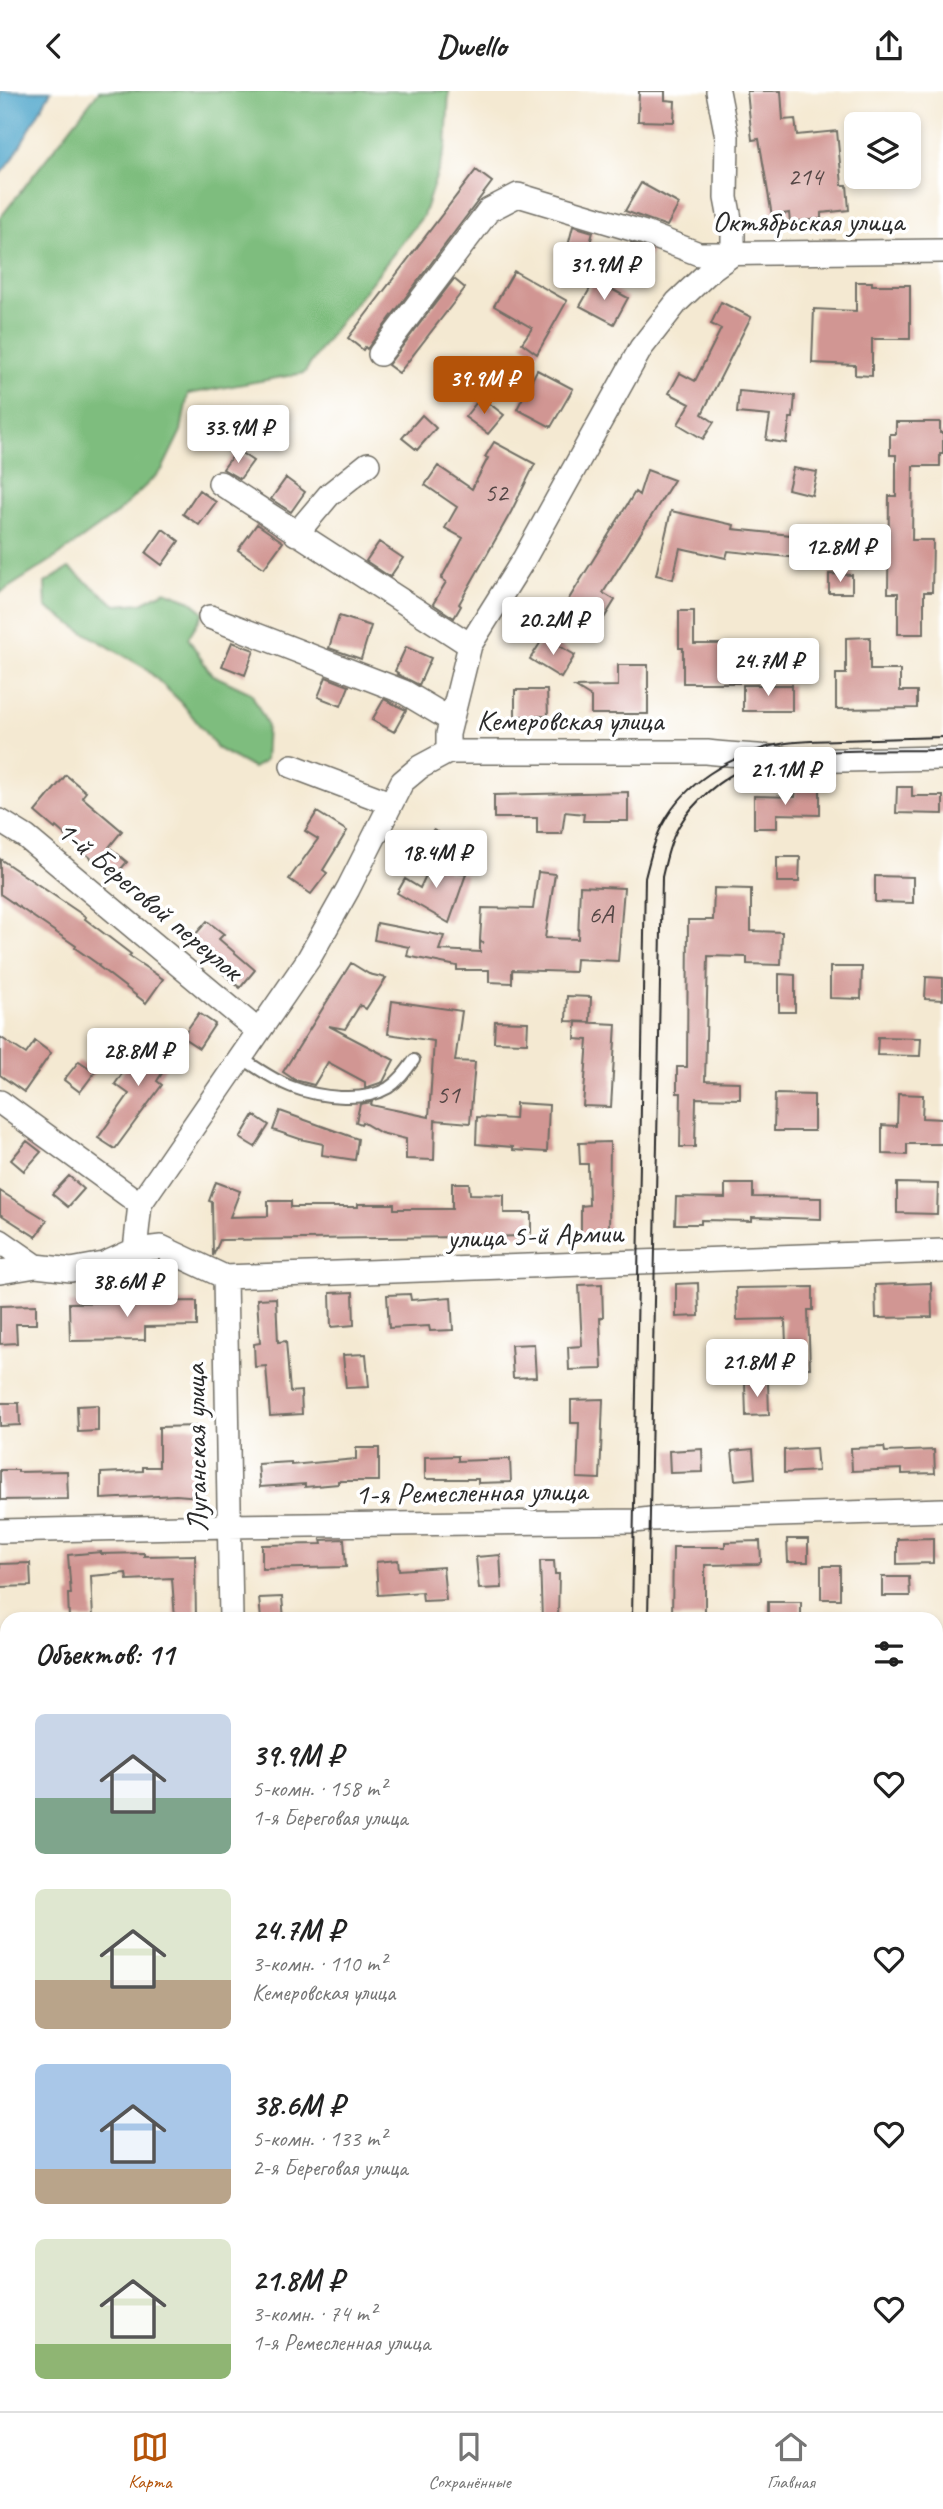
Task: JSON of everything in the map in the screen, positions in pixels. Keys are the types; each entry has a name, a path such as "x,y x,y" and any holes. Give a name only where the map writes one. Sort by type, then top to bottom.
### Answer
{"street":[{"path":"0,1272 36,1266 71,1270 104,1264 135,1250 140,1204 308,960 348,889 402,782 420,767 448,752 451,720 470,645 524,559 641,348 677,302 712,268 733,254 733,236 726,198 727,137 718,91"},
{"name":"Октябрьская улица","path":"380,354 489,210 518,195 645,233 699,254 943,251"},
{"path":"296,534 329,495 368,464"},
{"path":"220,483 470,645"},
{"name":"Кемеровская улица","path":"210,617 404,692 451,720"},
{"name":"Кемеровская улица","path":"448,752 707,752 794,761 943,758"},
{"path":"292,767 390,803"},
{"name":"1-й Береговой переулок","path":"0,821 26,837 258,1031"},
{"path":"0,1102 140,1204"},
{"path":"0,1241 36,1266"},
{"name":"улица 5-й Армии","path":"135,1250 161,1247 225,1277 943,1251"},
{"name":"Луганская улица","path":"225,1277 231,1612"},
{"name":"1-я Ремесленная улица","path":"0,1531 228,1525 634,1521 943,1510"}],"lane":[{"path":"240,1057 264,1074 293,1088 349,1097 376,1094 389,1088 414,1061"}],"green space":[{"path":"99,91 449,91 446,147 423,216 304,373 188,394 181,431 162,470 115,515 0,593 0,218"},
{"path":"69,568 116,605 142,603 165,591 189,600 204,612 188,638 211,674 251,693 267,724 265,761 253,768 218,749 181,702 145,668 46,607 45,583"}],"water":[{"path":"0,91 51,91 12,160 0,174"}],"building":[{"path":"639,91 665,91 665,100 675,101 674,122 638,121"},
{"path":"747,91 781,91 783,120 795,119 797,135 837,131 842,185 847,189 849,210 821,213 821,219 790,222 789,213 772,216 759,139 752,140"},
{"path":"476,170 492,182 367,349 365,347 363,350 348,338"},
{"path":"641,183 679,204 667,226 625,211"},
{"path":"573,226 593,232 588,251 568,246"},
{"path":"594,243 617,253 610,272 586,262"},
{"path":"631,243 652,251 641,270 622,259"},
{"path":"514,271 567,301 537,354 522,343 532,328 494,306"},
{"path":"454,279 465,288 399,373 388,365"},
{"path":"595,280 628,298 614,324 580,306"},
{"path":"856,282 872,282 872,285 910,285 910,339 872,339 872,376 855,375 855,365 812,363 814,309 856,311"},
{"path":"721,302 751,317 702,414 714,422 703,439 678,424 690,404 669,393 680,373 695,381 721,329 711,324"},
{"path":"537,370 573,389 551,427 517,409"},
{"path":"739,391 795,396 793,418 790,418 786,443 766,440 770,416 737,413"},
{"path":"481,397 504,415 488,434 465,417"},
{"path":"422,415 436,428 417,450 402,438"},
{"path":"896,422 940,422 940,433 943,433 940,466 913,466 912,540 933,540 932,592 924,592 924,634 898,634 898,593 888,593 889,496 896,496 896,455 890,455 890,434 896,434"},
{"path":"494,442 535,464 454,618 433,604 446,582 441,579 463,538 445,528 457,507 425,485 438,466 472,489"},
{"path":"237,450 253,461 240,479 223,469"},
{"path":"793,468 817,472 812,495 788,489"},
{"path":"647,470 674,480 603,593 615,600 601,623 567,602 635,492 639,495"},
{"path":"286,478 305,492 291,512 271,499"},
{"path":"199,490 216,502 199,525 183,514"},
{"path":"671,511 734,525 733,529 801,536 798,558 728,551 726,558 680,548 673,579 656,575"},
{"path":"257,524 283,542 264,568 238,550"},
{"path":"163,529 179,541 162,565 146,553"},
{"path":"379,542 403,558 390,577 366,561"},
{"path":"829,574 852,575 852,593 829,593"},
{"path":"679,611 694,611 694,644 739,644 739,683 683,683"},
{"path":"339,616 371,626 361,659 329,648"},
{"path":"544,637 575,655 561,678 530,659"},
{"path":"870,637 870,670 900,670 900,691 917,691 917,708 836,709 836,674 846,674 846,638"},
{"path":"232,642 254,650 245,675 222,666"},
{"path":"406,647 431,658 419,685 395,671"},
{"path":"618,665 648,665 648,714 591,714 591,697 575,687 618,686"},
{"path":"326,677 349,686 341,706 318,697"},
{"path":"743,685 792,685 792,711 743,711"},
{"path":"515,690 547,690 548,716 515,716"},
{"path":"384,699 406,710 394,732 372,720"},
{"path":"66,775 86,792 82,797 122,831 109,847 127,862 113,878 56,827 55,829 35,812"},
{"path":"897,787 912,787 912,796 943,796 943,814 896,813"},
{"path":"796,789 820,789 820,815 777,814 777,828 754,828 754,796 795,797"},
{"path":"628,792 628,821 583,821 584,814 565,812 562,834 537,834 537,818 494,818 494,795"},
{"path":"317,812 347,831 323,870 327,873 311,894 289,879 318,839 305,831"},
{"path":"433,830 449,838 440,856 424,849"},
{"path":"435,856 451,863 447,872 466,874 449,923 397,893 405,879 420,888"},
{"path":"777,857 800,857 799,882 777,882"},
{"path":"0,859 86,917 85,919 131,954 129,956 163,979 146,1003 75,948 76,946 0,894"},
{"path":"538,872 555,874 545,938 578,939 580,886 624,888 618,961 576,959 575,972 512,970 512,983 489,982 489,970 457,970 457,966 407,956 409,947 374,940 377,923 444,936 439,950 480,952 480,942 484,943 480,941 482,908 533,909"},
{"path":"875,876 913,877 913,903 875,902"},
{"path":"714,888 751,889 751,931 782,932 781,965 747,964 747,957 708,956 705,1081 740,1082 740,1099 696,1098 695,1147 680,1147 681,1093 677,1093 677,1067 687,1067 688,920 713,920"},
{"path":"207,921 224,934 219,939 255,970 240,988 188,943"},
{"path":"351,963 369,974 386,978 366,1009 360,1005 345,1029 329,1026 394,1060 383,1082 365,1088 365,1082 328,1062 314,1085 295,1080 283,1072"},
{"path":"830,967 862,967 861,999 830,998"},
{"path":"779,974 795,975 795,1012 779,1012"},
{"path":"926,977 943,978 943,1000 925,999"},
{"path":"567,996 591,997 590,1022 566,1021"},
{"path":"392,1001 462,1011 455,1061 475,1062 470,1123 435,1120 434,1160 406,1159 406,1139 381,1133 362,1122 356,1122 360,1104 372,1102 371,1105 429,1117 434,1041 388,1034"},
{"path":"199,1013 215,1024 199,1048 182,1037"},
{"path":"495,1021 528,1022 527,1043 494,1042"},
{"path":"576,1022 616,1024 611,1107 583,1106 588,1040 575,1039"},
{"path":"153,1034 177,1050 157,1081 162,1085 115,1149 98,1138 129,1094 115,1084 130,1062 133,1064"},
{"path":"0,1037 26,1054 35,1041 51,1053 24,1092 0,1075"},
{"path":"878,1037 921,1038 920,1056 877,1055"},
{"path":"79,1061 95,1072 80,1092 64,1080"},
{"path":"775,1094 814,1095 814,1131 774,1131"},
{"path":"898,1094 923,1095 922,1118 943,1119 943,1144 907,1144 907,1155 882,1154 882,1125 897,1126"},
{"path":"516,1103 549,1105 547,1152 476,1144 477,1117 515,1119"},
{"path":"280,1111 358,1139 355,1160 322,1155 323,1144 273,1130"},
{"path":"254,1115 269,1125 255,1147 240,1138"},
{"path":"27,1141 41,1152 24,1171 11,1160"},
{"path":"610,1142 609,1235 581,1235 581,1206 589,1205 588,1164 580,1164 579,1143"},
{"path":"69,1176 84,1189 68,1207 52,1194"},
{"path":"216,1182 240,1191 230,1217 268,1216 268,1201 291,1201 291,1207 394,1204 394,1209 452,1209 452,1183 469,1183 470,1194 504,1195 504,1213 531,1213 531,1236 220,1240 213,1256 212,1202 209,1201"},
{"path":"897,1183 938,1184 937,1214 897,1213"},
{"path":"725,1184 753,1184 753,1197 821,1198 821,1219 752,1217 752,1221 701,1220 701,1224 675,1224 676,1197 725,1198"},
{"path":"0,1191 47,1220 36,1237 0,1214"},
{"path":"698,1283 699,1316 676,1317 676,1284"},
{"path":"931,1283 932,1317 876,1318 875,1285"},
{"path":"602,1284 602,1369 569,1370 568,1347 582,1346 579,1285"},
{"path":"813,1287 813,1310 808,1310 810,1368 787,1368 785,1319 737,1320 736,1288"},
{"path":"353,1292 354,1325 331,1327 330,1293"},
{"path":"410,1294 411,1300 451,1297 453,1330 430,1331 429,1326 389,1328 387,1295"},
{"path":"276,1298 278,1342 286,1341 290,1392 301,1391 302,1414 270,1416 266,1366 255,1367 254,1344 260,1343 257,1299"},
{"path":"197,1301 197,1326 145,1327 145,1340 70,1341 69,1303"},
{"path":"36,1305 36,1324 16,1324 17,1343 0,1344 0,1306"},
{"path":"534,1344 536,1377 513,1378 511,1345"},
{"path":"366,1354 369,1387 346,1388 343,1355"},
{"path":"768,1382 769,1415 746,1416 745,1383"},
{"path":"603,1399 600,1479 577,1478 579,1423 571,1423 571,1400"},
{"path":"0,1403 19,1403 20,1425 0,1426"},
{"path":"98,1405 98,1431 78,1432 77,1406"},
{"path":"198,1426 200,1497 176,1495 101,1499 101,1473 143,1471 143,1467 159,1467 159,1427"},
{"path":"884,1447 885,1452 934,1450 935,1473 902,1474 902,1469 852,1471 851,1448"},
{"path":"356,1448 379,1448 379,1481 338,1481 338,1484 305,1487 305,1484 260,1487 258,1464 291,1462 291,1465 356,1459"},
{"path":"816,1448 818,1471 784,1473 784,1450"},
{"path":"702,1449 703,1472 670,1473 669,1451"},
{"path":"753,1449 755,1478 735,1480 732,1451"},
{"path":"458,1456 458,1461 510,1459 511,1482 478,1483 478,1479 425,1479 425,1457"},
{"path":"0,1470 67,1471 68,1499 0,1500"},
{"path":"933,1538 933,1563 897,1564 897,1539"},
{"path":"344,1539 346,1567 262,1569 262,1545 322,1544 321,1540"},
{"path":"787,1539 808,1539 808,1562 788,1562"},
{"path":"760,1541 761,1562 705,1565 705,1612 672,1612 673,1547 725,1547 725,1542"},
{"path":"101,1552 144,1553 144,1556 195,1555 196,1612 174,1612 172,1578 127,1580 126,1573 91,1576 93,1612 69,1612 68,1594 71,1594 68,1555"},
{"path":"500,1555 502,1588 479,1589 476,1557"},
{"path":"398,1560 399,1570 443,1567 446,1600 423,1601 422,1592 378,1595 376,1562"},
{"path":"540,1561 554,1561 555,1574 559,1574 558,1612 542,1612"},
{"path":"30,1563 31,1586 0,1587 0,1564"},
{"path":"821,1566 840,1566 840,1599 821,1599"},
{"path":"882,1577 909,1577 910,1596 882,1596"},
{"path":"282,1597 283,1612 260,1612 259,1598"},
{"path":"768,1602 801,1602 801,1612 768,1612"}],"tram line":[{"path":"632,1612 645,878 655,842 673,808 696,784 724,765 755,751 797,742 943,737"},
{"path":"648,1612 662,877 671,844 685,817 718,784 747,767 767,760 816,753 943,750"}]}
